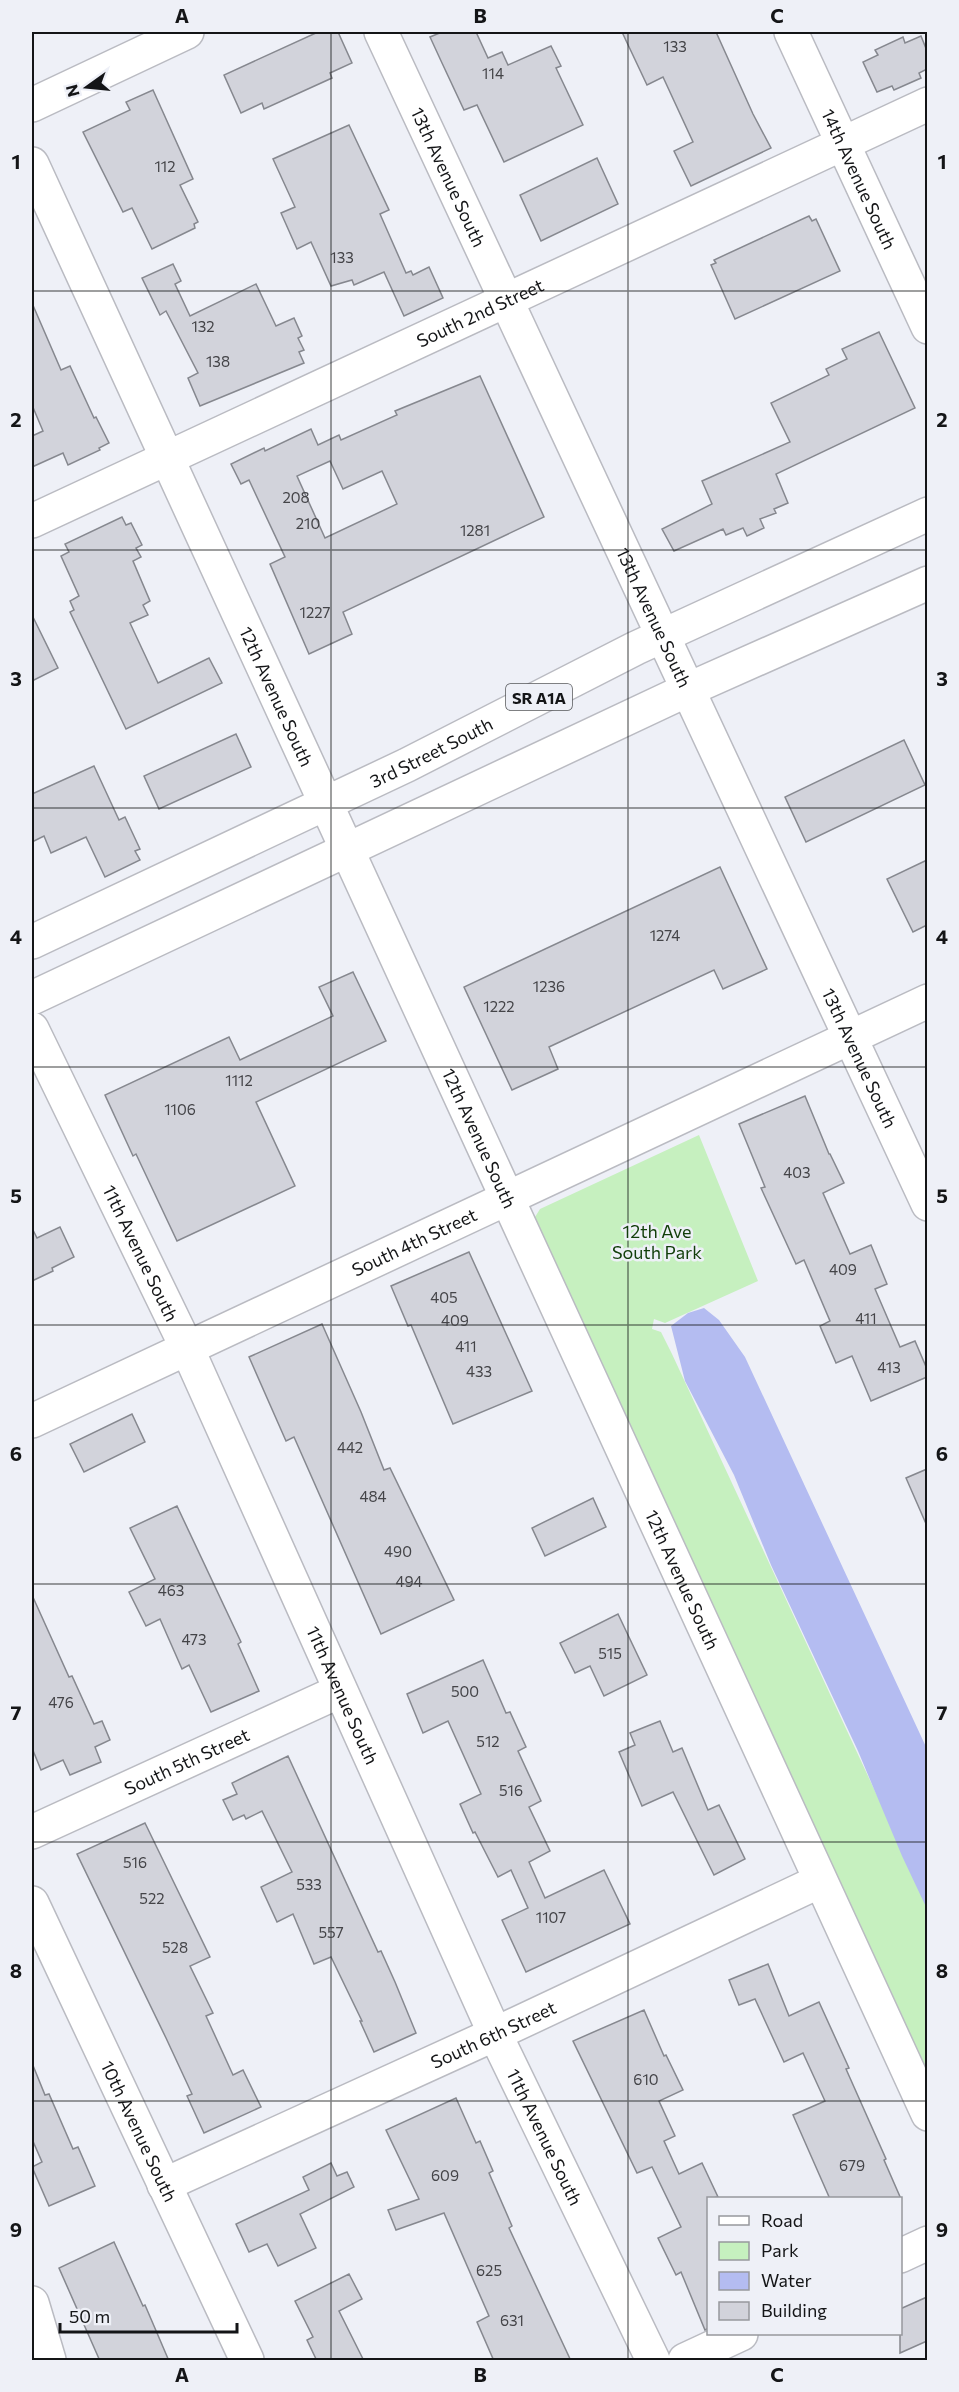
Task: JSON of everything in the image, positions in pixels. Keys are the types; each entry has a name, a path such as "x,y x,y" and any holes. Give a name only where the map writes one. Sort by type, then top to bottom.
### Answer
{"street":[{"path":"32,105 187,32"},
{"name":"13th Avenue South","path":"381,32 927,1204"},
{"name":"14th Avenue South","path":"791,32 844,142 927,327"},
{"name":"South 2nd Street","path":"32,521 927,104"},
{"name":"12th Avenue South","path":"32,164 927,2114"},
{"name":"3rd Street South","path":"32,942 325,804 662,636 927,514"},
{"path":"32,998 687,690 927,583"},
{"name":"South 4th Street","path":"32,1421 927,1001"},
{"name":"11th Avenue South","path":"32,1029 187,1348 495,2034 653,2361"},
{"name":"South 5th Street","path":"32,1832 340,1691"},
{"name":"South 6th Street","path":"164,2185 495,2034 820,1881"},
{"name":"10th Avenue South","path":"32,1903 247,2361"},
{"path":"902,2255 927,2243"},
{"path":"32,2303 49,2361"},
{"path":"685,2361 739,2335"}],"green space":[{"name":"12th Ave South Park","path":"699,1135 758,1281 665,1323 654,1319 652,1329 661,1332 672,1354 927,1903 927,2098 527,1230 540,1209"}],"water":[{"path":"704,1308 719,1320 745,1357 927,1749 927,1909 858,1751 771,1565 734,1475 685,1381 671,1326 688,1313"}],"building":[{"path":"318,32 338,32 352,63 330,73 332,78 264,109 262,103 241,113 224,75"},
{"path":"442,32 476,32 488,58 502,52 508,65 551,46 561,66 556,68 583,125 504,162 477,105 464,110 430,37"},
{"path":"622,32 716,32 771,148 691,186 674,151 693,142 663,77 647,85"},
{"path":"921,36 927,51 927,69 919,73 921,78 894,90 892,86 877,92 863,62 878,55 875,50 903,37 905,43"},
{"path":"153,90 193,179 180,185 198,222 194,224 195,228 152,249 132,208 123,212 83,132 130,110 126,102"},
{"path":"349,125 389,210 380,214 406,273 411,271 413,275 429,267 443,298 404,316 384,272 354,285 352,280 331,286 311,242 297,249 281,213 295,207 273,159"},
{"path":"597,158 618,204 541,241 520,195"},
{"path":"809,216 812,221 816,219 840,271 735,319 711,265 716,263 714,260"},
{"path":"173,264 181,281 175,284 190,316 256,284 276,326 294,318 302,336 298,338 304,350 299,352 304,363 200,406 188,378 198,373 166,311 160,315 142,278"},
{"path":"32,303 61,370 70,366 94,418 96,417 109,443 99,448 100,450 68,465 63,453 32,467 32,436 43,431 32,405"},
{"path":"879,332 915,408 776,474 788,503 774,509 776,513 760,519 764,528 747,536 743,528 726,535 723,529 674,551 662,529 712,504 702,481 790,442 771,403 829,375 826,369 847,359 842,349"},
{"path":"480,376 544,517 343,612 352,634 309,654 270,564 285,557 249,480 241,484 231,464 311,429 318,445 339,435 341,440 397,415 395,411","holes":["330,461 343,489 382,471 397,504 325,538 297,476"]},
{"path":"122,517 126,525 131,523 142,545 136,548 141,557 133,561 150,601 143,605 148,615 130,623 158,683 209,658 222,683 126,729 70,612 74,610 70,601 79,596 61,556 69,552 65,544"},
{"path":"32,615 58,668 32,681"},
{"path":"236,734 251,767 159,809 144,776"},
{"path":"904,740 925,785 806,842 785,797"},
{"path":"94,766 119,820 125,817 140,849 135,851 140,860 105,877 86,837 51,853 44,836 32,842 32,794"},
{"path":"927,860 927,925 913,932 887,879"},
{"path":"720,867 767,969 723,989 714,970 549,1047 558,1069 512,1090 464,987"},
{"path":"353,972 386,1041 256,1102 295,1186 177,1241 136,1154 133,1156 105,1095 229,1037 240,1060 333,1016 319,987"},
{"path":"805,1096 829,1154 844,1183 823,1193 850,1254 871,1245 887,1284 875,1289 900,1347 915,1341 927,1369 927,1377 871,1401 852,1356 836,1363 820,1326 830,1321 804,1260 796,1264 761,1188 765,1187 739,1124"},
{"path":"60,1227 74,1257 32,1281 32,1228 37,1238"},
{"path":"469,1252 532,1391 453,1424 411,1325 408,1326 391,1286"},
{"path":"322,1324 384,1470 390,1468 454,1600 381,1634 294,1437 286,1441 249,1357"},
{"path":"132,1414 145,1442 84,1472 70,1444"},
{"path":"927,1469 927,1526 906,1478"},
{"path":"593,1498 606,1527 545,1556 532,1528"},
{"path":"177,1506 241,1642 238,1644 259,1691 211,1712 189,1665 182,1669 160,1619 146,1626 129,1592 155,1579 130,1528"},
{"path":"32,1595 69,1677 72,1676 94,1724 102,1721 110,1740 95,1747 101,1762 70,1775 63,1760 41,1770 32,1748"},
{"path":"618,1614 647,1675 604,1696 590,1666 575,1673 560,1643"},
{"path":"483,1660 506,1713 510,1712 526,1747 518,1751 541,1801 529,1807 550,1851 529,1862 545,1898 604,1870 630,1924 526,1972 502,1920 528,1908 511,1870 498,1877 475,1832 473,1833 460,1804 481,1794 448,1721 423,1733 407,1694"},
{"path":"660,1721 673,1752 682,1748 708,1810 719,1805 745,1859 714,1875 673,1792 642,1806 619,1752 635,1745 630,1733"},
{"path":"288,1756 378,1952 381,1951 416,2033 374,2052 360,2021 362,2021 331,1957 314,1964 293,1914 277,1922 261,1887 292,1872 262,1811 246,1819 244,1815 233,1820 223,1800 237,1794 232,1783"},
{"path":"145,1823 210,1957 190,1966 213,2013 206,2016 233,2075 243,2070 261,2107 204,2133 187,2096 192,2094 77,1854"},
{"path":"768,1964 789,2016 819,2002 849,2068 846,2069 900,2197 829,2197 793,2115 825,2101 803,2053 784,2062 755,1999 739,2005 729,1980"},
{"path":"644,2010 664,2056 666,2055 683,2090 659,2101 675,2136 664,2141 679,2174 702,2163 718,2197 707,2197 707,2329 705,2330 681,2272 676,2275 658,2238 681,2227 652,2167 637,2173 573,2041"},
{"path":"32,2063 45,2095 49,2094 73,2149 78,2147 95,2186 49,2206 32,2167 42,2162 32,2139"},
{"path":"456,2098 476,2143 480,2141 493,2171 489,2173 512,2226 509,2228 571,2361 494,2361 477,2322 489,2316 444,2213 396,2230 388,2210 419,2199 386,2130"},
{"path":"331,2163 337,2176 347,2172 354,2187 300,2214 316,2248 278,2266 267,2244 249,2252 236,2224 309,2190 303,2177"},
{"path":"114,2242 169,2361 100,2361 59,2268"},
{"path":"349,2274 362,2299 339,2311 364,2361 317,2361 307,2340 313,2337 295,2301"},
{"path":"927,2297 927,2341 900,2353 900,2335 902,2335 902,2308"}]}
